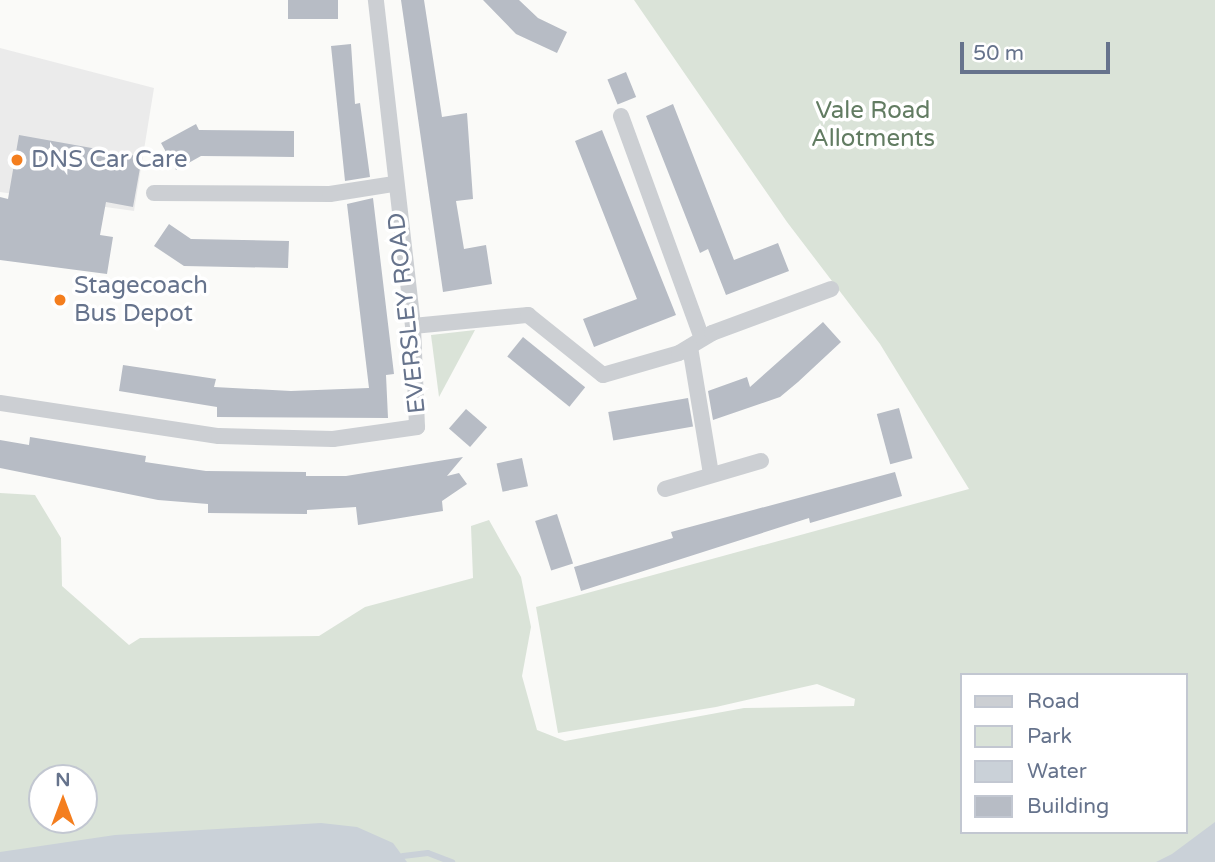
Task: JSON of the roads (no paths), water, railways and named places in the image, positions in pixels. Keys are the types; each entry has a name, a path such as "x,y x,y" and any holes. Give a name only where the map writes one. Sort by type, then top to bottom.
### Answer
{"street":[{"name":"EVERSLEY ROAD","path":"0,403 219,436 333,439 413,431 419,422 413,326 394,184 376,0"},
{"path":"621,116 696,343 711,474"},
{"path":"154,193 330,194 394,184"},
{"path":"413,326 528,315 603,375 696,343 831,289"},
{"path":"665,489 761,461"}],"water":[{"path":"1215,822 1215,862 1156,862 1172,854"},
{"path":"321,823 357,827 393,843 407,862 0,862 0,852 115,835"}],"waterway":[{"path":"403,856 428,853 452,862"}],"place":[{"name":"DNS Car Care","path":"17,160"},
{"name":"Stagecoach Bus Depot","path":"60,300"}],"park label":[{"name":"Vale Road Allotments","path":"873,125"}]}
